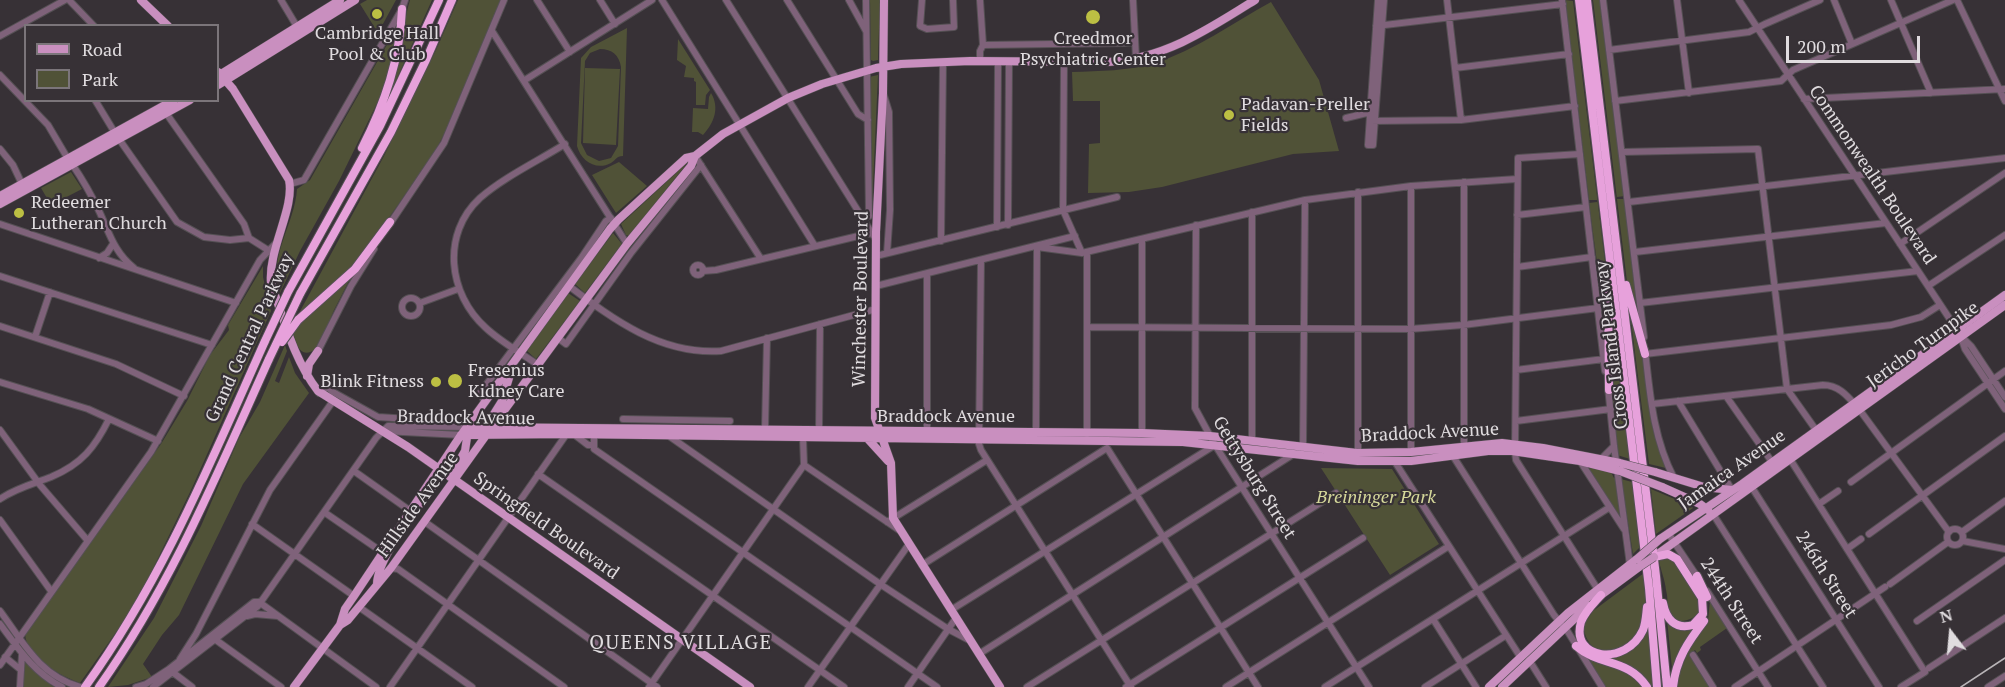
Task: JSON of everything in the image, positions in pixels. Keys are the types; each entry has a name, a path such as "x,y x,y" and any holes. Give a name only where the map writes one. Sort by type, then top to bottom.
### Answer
{"highway":[{"name":"Grand Central Parkway","path":"88,684 143,600 171,548 288,292 398,90 439,0"},
{"name":"Grand Central Parkway","path":"101,685 166,582 300,294 390,132 426,60 452,0"},
{"name":"Cross Island Parkway","path":"1583,0 1584,43 1656,576 1667,687"},
{"name":"Cross Island Parkway","path":"1583,0 1611,235 1649,588 1657,687"},
{"path":"313,246 365,143 391,81 401,37 404,4"},
{"path":"269,359 298,320 355,269 390,222"},
{"path":"1611,235 1646,354"},
{"path":"1609,390 1611,235"},
{"path":"1656,576 1670,621 1681,627 1695,623 1702,614 1702,598 1677,559 1670,555 1659,554"},
{"path":"1673,687 1676,667 1683,650 1708,612 1707,597 1697,576"},
{"path":"1599,592 1584,615 1581,632 1584,642 1592,651 1610,655 1630,646 1641,633 1646,618 1649,588"},
{"path":"1576,646 1594,658 1629,668 1647,687"}],"main road":[{"path":"141,0 166,24"},
{"path":"299,30 340,0"},
{"path":"290,184 233,89 220,76 355,0"},
{"name":"Winchester Boulevard","path":"884,0 883,93 869,216 875,234 876,256 875,418 891,463 890,520 900,530 1000,687"},
{"name":"Hillside Avenue","path":"340,625 348,620 392,568 425,522 465,432 514,361 517,350 569,286 612,222 686,158 695,156 739,124 788,99 837,79 867,70 884,66 943,62 1108,62 1136,58 1183,43 1255,0"},
{"path":"0,196 117,136 162,107 182,102"},
{"name":"Hillside Avenue","path":"294,687 340,625 345,609 409,510 488,429 627,244 692,166 695,156"},
{"path":"0,204 70,161"},
{"name":"Springfield Boulevard","path":"290,184 291,195 272,252 271,283 296,353 307,377 319,393 408,447 750,687"},
{"name":"Jamaica Avenue","path":"1489,687 1525,659 1561,624 1660,539 1732,490 1749,483 1790,459 1856,406 1959,333 2005,295"},
{"name":"Jericho Turnpike","path":"1959,333 2005,305"},
{"path":"296,353 306,355 318,351"},
{"path":"307,377 309,364 318,351"},
{"path":"488,429 502,401 514,361"},
{"name":"Jamaica Avenue","path":"1599,592 1659,554 1731,501 1773,462 1804,438 1856,406"},
{"name":"Braddock Avenue","path":"465,432 488,429 570,432 765,429 881,435 1087,437 1142,433 1252,440 1395,462 1515,448 1601,459 1705,507 1713,514"},
{"name":"Braddock Avenue","path":"570,432 594,435 688,436 731,429 803,438 867,438 927,431 980,436 1036,432 1087,437 1107,444 1183,442 1292,455 1358,457 1502,443 1515,448 1580,461 1655,472 1710,488 1732,490"},
{"path":"377,584 377,576 390,551 446,474 465,452 465,432"},
{"path":"867,438 891,463"},
{"path":"1790,459 1790,453 1802,444 1804,438"},
{"path":"1688,499 1694,493 1692,483"},
{"path":"1731,501 1732,490"},
{"name":"Jamaica Avenue","path":"1502,687 1525,659"}],"street":[{"path":"26,24 67,0 92,24"},
{"path":"281,0 299,30"},
{"path":"318,351 351,286 390,222 444,143 504,0"},
{"path":"537,0 570,52"},
{"path":"600,0 615,24"},
{"path":"525,80 652,0"},
{"path":"662,0 815,246"},
{"path":"703,271 875,234 869,216 788,99 726,0"},
{"path":"787,0 858,114 868,120"},
{"path":"922,0 920,26 927,29 954,27 953,0"},
{"path":"980,0 983,45 980,51 980,61"},
{"path":"1134,0 1136,58"},
{"path":"1373,121 1379,26 1378,0"},
{"path":"1373,121 1371,112 1379,26 1384,0"},
{"path":"1447,0 1461,120"},
{"name":"Cross Island Parkway","path":"1603,0 1652,404 1660,443 1674,478"},
{"path":"1677,0 1689,93"},
{"name":"Commonwealth Boulevard","path":"1739,0 1959,333 1965,349 2005,397"},
{"path":"1609,50 1749,32 1820,0"},
{"path":"1834,0 1852,44"},
{"path":"1891,0 1931,93"},
{"path":"1615,101 1781,81 1793,70 1955,0 2002,89 2005,101"},
{"path":"850,2 866,2"},
{"path":"850,2 867,31"},
{"name":"Winchester Boulevard","path":"866,2 869,216"},
{"path":"1379,26 1562,2"},
{"name":"Cross Island Parkway","path":"1562,2 1630,565"},
{"path":"290,184 304,180 404,4"},
{"path":"0,36 24,25"},
{"path":"492,31 627,244"},
{"path":"983,45 1135,42"},
{"path":"1455,69 1569,54"},
{"path":"941,241 943,62"},
{"path":"997,227 998,62"},
{"path":"1008,225 1009,62"},
{"path":"1064,62 1063,210 1085,252 1088,327 1087,437"},
{"path":"0,75 24,100"},
{"path":"1804,99 2002,89"},
{"name":"Winchester Boulevard","path":"883,93 889,112 890,210 887,254"},
{"path":"26,102 48,125 70,161 90,194 112,244 122,257 138,271"},
{"path":"96,102 177,222 204,237 249,238 272,252"},
{"path":"1373,121 1461,120 1575,106"},
{"path":"162,107 244,224 249,238"},
{"path":"1346,118 1371,112"},
{"path":"998,118 1008,118"},
{"path":"538,365 480,322 466,303 458,288 454,270 456,241 461,225 472,206 488,192 565,144"},
{"path":"1622,152 1758,148 1787,389 1816,430"},
{"path":"0,149 13,165 22,184"},
{"path":"1580,154 1518,158 1515,448 1516,460 1599,592"},
{"path":"695,156 761,260"},
{"path":"1629,202 2005,158"},
{"path":"997,161 1008,161"},
{"name":"Hillside Avenue","path":"558,338 566,344 631,254 701,165"},
{"path":"1900,244 2005,173"},
{"path":"1037,247 1085,252 1305,200 1411,186 1517,180"},
{"path":"1464,182 1464,447"},
{"path":"1411,186 1411,452"},
{"path":"1358,192 1358,457"},
{"path":"876,256 1117,197"},
{"path":"1303,447 1305,200"},
{"path":"1517,215 1586,207"},
{"path":"1252,212 1252,440"},
{"name":"Hillside Avenue","path":"485,402 480,393 517,350 606,221 612,222"},
{"path":"1635,252 1886,223"},
{"path":"0,224 236,303"},
{"name":"Gettysburg Street","path":"1196,225 1195,408 1215,445 1369,687"},
{"path":"1928,286 2005,235"},
{"path":"876,286 1075,236"},
{"path":"1142,239 1142,433"},
{"path":"98,258 107,253 112,244"},
{"path":"1036,432 1037,247"},
{"name":"Grand Central Parkway","path":"0,665 158,441 260,260 272,252"},
{"path":"1517,267 1592,257"},
{"path":"981,260 981,450 1129,686 1363,537"},
{"path":"1640,303 1918,271"},
{"path":"927,274 927,431"},
{"path":"0,276 213,345"},
{"path":"569,286 635,332 665,344 696,351 721,351 876,309"},
{"path":"420,303 458,288"},
{"path":"35,337 50,292"},
{"path":"1646,354 1907,322 1921,317 1940,305"},
{"path":"1088,327 1410,329 1463,325 1598,308"},
{"path":"819,431 820,324"},
{"path":"0,326 116,364 184,396"},
{"path":"765,429 767,338"},
{"path":"1516,370 1604,359"},
{"path":"1851,482 2005,371"},
{"name":"Commonwealth Boulevard","path":"1991,381 2005,409"},
{"path":"0,382 88,409 158,441"},
{"path":"1652,404 1830,386 1843,391 1892,452 1949,532"},
{"path":"319,393 327,387 378,417 409,419 409,426"},
{"path":"1726,396 1773,462"},
{"path":"153,687 171,671 196,634 270,490 333,401"},
{"path":"1678,401 1732,490"},
{"path":"1516,421 1611,409"},
{"path":"0,499 24,485 52,476 79,462 98,442 109,418"},
{"name":"Braddock Avenue","path":"622,420 731,429"},
{"name":"Braddock Avenue","path":"383,430 388,426 409,426 465,432"},
{"path":"0,430 38,481 88,541"},
{"path":"136,687 145,685 171,671 216,640 258,606 383,430"},
{"name":"Braddock Avenue","path":"383,430 422,433 465,432"},
{"path":"390,687 538,474 570,432 588,445 594,445"},
{"path":"408,447 409,437 422,433"},
{"path":"594,435 594,449 937,687"},
{"path":"669,436 880,584 948,629 970,640"},
{"path":"688,436 688,449"},
{"path":"1869,534 2005,436"},
{"path":"425,522 652,686 804,465 803,438"},
{"path":"922,565 1107,444 1135,493 1258,687"},
{"path":"951,610 1215,445"},
{"path":"1601,459 1614,446"},
{"path":"979,654 1292,455"},
{"path":"1453,456 1602,687"},
{"path":"1790,459 1875,594 1927,670"},
{"path":"804,465 890,520 987,460"},
{"path":"1580,461 1626,532"},
{"path":"1395,462 1505,636 1545,687"},
{"path":"354,471 409,510"},
{"path":"538,474 844,687"},
{"name":"246th Street","path":"1749,483 1879,687"},
{"path":"1819,504 1838,491"},
{"path":"1027,687 1335,493"},
{"path":"1962,532 2005,501"},
{"path":"1325,687 1610,507"},
{"path":"324,512 382,552"},
{"path":"1713,514 1823,687"},
{"path":"0,520 51,591"},
{"path":"252,524 354,596"},
{"path":"1948,542 1949,532 1956,529 1962,532"},
{"path":"1962,532 1963,541"},
{"name":"244th Street","path":"1668,533 1768,687"},
{"path":"1847,549 1861,539"},
{"path":"1948,542 1956,545 1963,541 2005,549"},
{"path":"1735,687 1887,586 1948,542"},
{"path":"808,687 909,544"},
{"path":"1226,687 1449,546"},
{"path":"1917,621 2005,560"},
{"path":"392,568 564,687"},
{"path":"180,659 254,602 259,602 376,687"},
{"path":"358,607 472,687"},
{"path":"0,611 30,655 63,681 80,687"},
{"path":"246,616 255,614 279,616"},
{"path":"908,687 956,618"},
{"path":"1901,687 2005,618"},
{"path":"1433,619 1476,687"},
{"path":"0,624 22,654 41,674 62,687"},
{"path":"196,634 200,639 216,640 281,687"},
{"path":"1425,687 1505,636"},
{"path":"20,687 22,654"},
{"path":"1693,655 1713,687"},
{"path":"5,657 21,670"},
{"path":"171,671 192,687"},
{"path":"1988,687 2005,676"}],"green space":[{"name":"Cambridge Hall Pool & Club","path":"367,0 396,0 378,33 360,4"},
{"path":"410,0 432,0 390,94 408,7"},
{"path":"458,0 502,0 448,127 434,153 356,265 316,298 301,315 298,315 384,156"},
{"path":"870,0 880,0 878,60 873,61 871,60"},
{"path":"1565,0 1573,1 1606,270 1606,329 1589,203 1597,202 1597,200 1589,200"},
{"path":"1593,0 1601,0 1625,196 1617,197 1617,199 1625,199 1640,321 1627,282"},
{"name":"Padavan-Preller Fields","path":"1271,2 1319,80 1339,151 1293,154 1162,187 1129,192 1088,193 1089,144 1100,143 1100,101 1073,101 1072,72 1145,66 1170,58 1200,44"},
{"path":"397,27 400,27 384,89 280,293 277,266 297,189 310,180"},
{"path":"627,28 623,156 600,166 586,160 577,146 581,58 591,47","holes":["600,49 614,54 619,59 621,67 618,146 611,158 599,161 587,155 581,143 585,61 590,53"]},
{"path":"678,39 710,90 706,95 705,105 696,105 696,82 694,78 684,77 686,66 677,60"},
{"path":"585,68 620,69 616,145 583,143"},
{"path":"878,75 872,209 869,77"},
{"path":"711,93 715,104 713,120 703,135 692,132 693,108 708,109"},
{"path":"689,161 629,236 626,235 621,224"},
{"path":"619,162 647,186 616,213 592,175"},
{"path":"71,172 82,189 51,205 41,188"},
{"path":"613,233 622,244 585,293 575,284"},
{"path":"263,266 263,277 271,311 192,488 147,581 124,621 80,683 72,680 38,658 31,650 25,634 161,444 187,401 210,355 229,330 228,325"},
{"path":"351,277 318,348 307,353 303,352 298,347 293,333 313,308"},
{"path":"568,293 580,301 536,359 526,350"},
{"path":"1630,313 1644,360 1658,446 1666,468 1649,464"},
{"path":"1612,320 1630,459 1617,455 1610,371"},
{"path":"285,345 287,351 275,381 279,383 289,357 295,373 309,393 243,484 179,615 162,635 143,664 152,677 128,685 108,687 154,618 201,526 239,438 260,402"},
{"path":"1590,467 1611,472 1614,478 1616,477 1623,523 1588,472"},
{"name":"Breininger Park","path":"1321,468 1392,469 1439,544 1390,575"},
{"path":"1621,479 1632,482 1640,547 1633,554"},
{"path":"1651,489 1691,506 1693,508 1656,534"},
{"path":"1671,557 1700,600 1700,613 1683,621 1674,619 1668,608 1659,561"},
{"path":"1644,573 1645,612 1638,636 1620,650 1601,651 1592,646 1586,637 1583,623 1593,611"},
{"path":"1710,601 1727,628 1700,647 1701,650 1697,653 1695,650 1690,654 1709,687 1677,687 1678,677 1686,657 1684,655 1708,620"},
{"path":"1667,620 1693,630 1672,668"},
{"path":"1648,632 1654,687 1649,687 1633,670 1623,664 1602,657 1643,640 1641,638 1643,633"},
{"path":"1588,658 1632,673 1645,687 1605,687"},
{"path":"23,661 52,686 56,687 23,687"}],"railway":[{"path":"1961,687 2005,658"}],"place":[{"name":"Cambridge Hall Pool & Club","path":"377,14"},
{"name":"Creedmor Psychiatric Center","path":"1093,17"},
{"name":"Padavan-Preller Fields","path":"1229,115"},
{"name":"Redeemer Lutheran Church","path":"19,213"},
{"name":"Fresenius Kidney Care","path":"455,381"},
{"name":"Blink Fitness","path":"436,382"}],"district":[{"name":"QUEENS VILLAGE","path":"681,643"}]}
